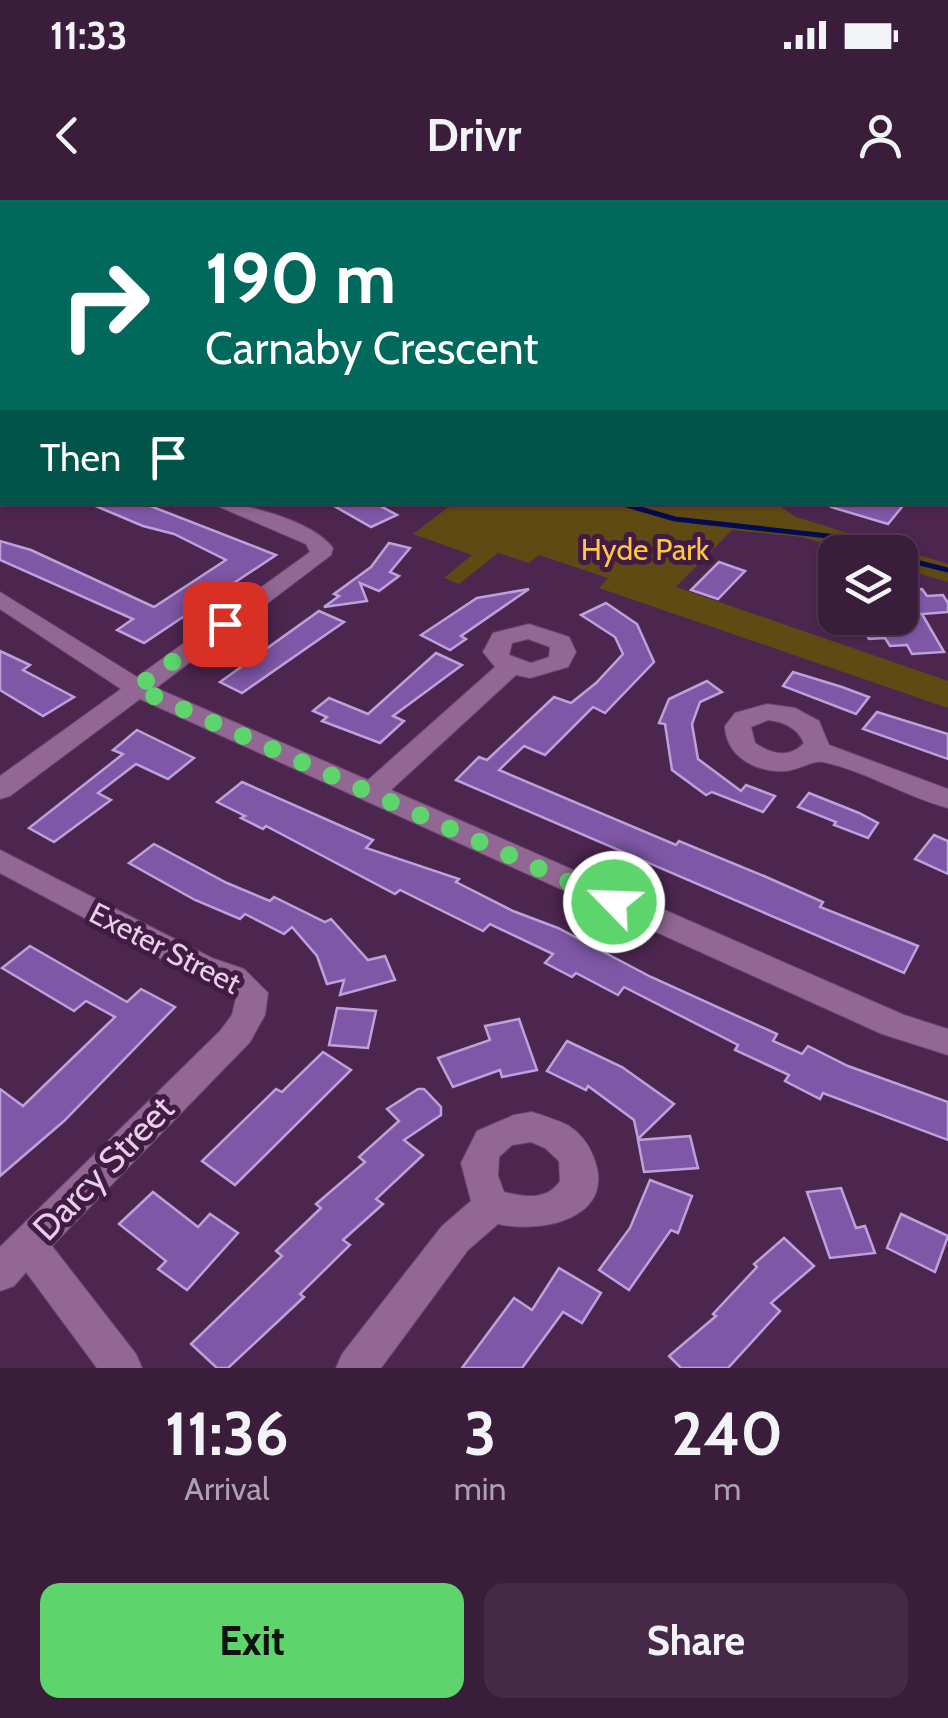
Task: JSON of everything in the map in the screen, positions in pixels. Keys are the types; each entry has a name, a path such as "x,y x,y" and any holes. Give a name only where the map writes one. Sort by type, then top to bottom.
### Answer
{"street":[{"path":"0,790 320,555 322,548 314,539 226,505"},
{"path":"0,600 136,688 876,1017 948,1042"},
{"path":"370,794 510,667"},
{"path":"816,750 948,798"},
{"name":"Exeter Street","path":"0,860 201,966 234,978 252,992 253,1014 240,1033 206,1063"},
{"name":"Darcy Street","path":"0,1273 206,1063"},
{"path":"356,1368 455,1238 492,1206"},
{"path":"28,1244 122,1368"}],"green space":[{"name":"Hyde Park","path":"451,505 778,505 796,517 854,535 818,535 818,542 732,530 676,587 948,681 948,708 599,588 608,578 539,555 529,563 498,553 459,584 444,578 472,555 413,534"},
{"name":"Hyde Park","path":"918,555 948,564 948,582 918,573"}],"building":[{"path":"93,505 148,505 276,555 144,643 117,630 133,619 0,560 0,541 31,550 154,607 226,560 174,534"},
{"path":"332,505 379,505 397,515 371,527"},
{"path":"831,505 904,505 888,524"},
{"path":"389,543 410,548 390,572 399,576 379,591 360,583 367,601 324,607 339,596 334,594 371,567"},
{"path":"719,562 745,571 718,599 691,590"},
{"path":"529,589 461,636 466,639 450,650 421,635 477,598"},
{"path":"918,589 927,596 943,595 948,603 948,612 922,614 944,652 912,654 907,645 890,646 885,638 869,639 867,635 918,635"},
{"path":"606,603 637,624 654,662 605,713 593,707 545,755 524,746 499,770 676,845 679,841 764,876 823,902 820,907 918,946 904,973 456,780 479,757 487,760 554,697 571,703 623,654 615,637 581,615"},
{"path":"319,611 344,622 242,693 220,682"},
{"path":"0,651 30,665 23,670 74,697 43,716 0,690"},
{"path":"436,653 462,665 393,716 404,721 380,743 322,721 327,717 313,711 329,698 368,714"},
{"path":"793,672 869,697 856,714 783,686"},
{"path":"707,681 722,692 700,702 692,724 698,759 741,791 746,785 775,796 763,812 712,792 706,795 672,770 665,724 659,723 669,699"},
{"path":"877,712 948,734 948,759 863,729"},
{"path":"137,730 194,758 168,779 136,764 98,793 111,800 54,842 29,828 123,754 113,750"},
{"path":"242,782 373,840 366,848 459,879 456,882 513,911 558,928 651,977 777,1034 773,1041 802,1054 808,1046 848,1066 948,1102 948,1140 823,1093 820,1099 785,1081 789,1075 735,1050 738,1045 624,987 618,995 576,973 572,977 545,963 553,954 490,924 483,931 400,890 395,894 266,826 263,829 241,818 245,816 217,802"},
{"path":"809,793 878,823 868,838 834,825 836,822 798,807"},
{"path":"934,835 948,841 948,874 915,859"},
{"path":"154,844 227,883 270,901 274,897 325,922 331,919 368,960 385,956 395,980 340,995 344,980 327,984 317,956 292,927 284,934 245,914 240,919 195,900 129,863"},
{"path":"30,946 127,1002 141,989 175,1007 64,1121 0,1176 0,1089 23,1106 115,1017 86,1001 74,1011 2,968"},
{"path":"337,1008 376,1011 368,1048 329,1045"},
{"path":"519,1019 537,1070 502,1077 500,1070 453,1087 438,1058 490,1040 485,1026"},
{"path":"567,1041 622,1067 674,1104 638,1139 634,1120 588,1086 586,1090 547,1071"},
{"path":"323,1052 351,1070 235,1185 202,1161 276,1089 282,1092"},
{"path":"424,1089 441,1107 441,1115 404,1140 423,1155 376,1199 383,1204 343,1240 350,1245 300,1294 304,1297 228,1368 217,1368 191,1344 282,1256 276,1251 321,1208 316,1204 365,1162 359,1157 399,1121 387,1109"},
{"path":"690,1136 698,1168 644,1172 638,1140"},
{"path":"650,1180 692,1196 678,1233 671,1230 629,1290 599,1270 630,1228"},
{"path":"841,1188 856,1228 865,1226 875,1253 830,1258 807,1192"},
{"path":"153,1192 198,1227 210,1214 238,1233 187,1290 158,1269 166,1261 119,1224"},
{"path":"901,1214 948,1236 935,1272 887,1248"},
{"path":"784,1238 814,1266 771,1303 780,1311 728,1368 681,1368 669,1356 716,1316 713,1314 757,1267 754,1264"},
{"path":"559,1268 601,1293 582,1323 563,1312 522,1368 462,1368 514,1298 532,1310"}],"waterway":[{"path":"626,505 675,519 819,535"},
{"path":"918,562 948,570"}],"route":[{"path":"225,624 136,688 614,902"}]}
